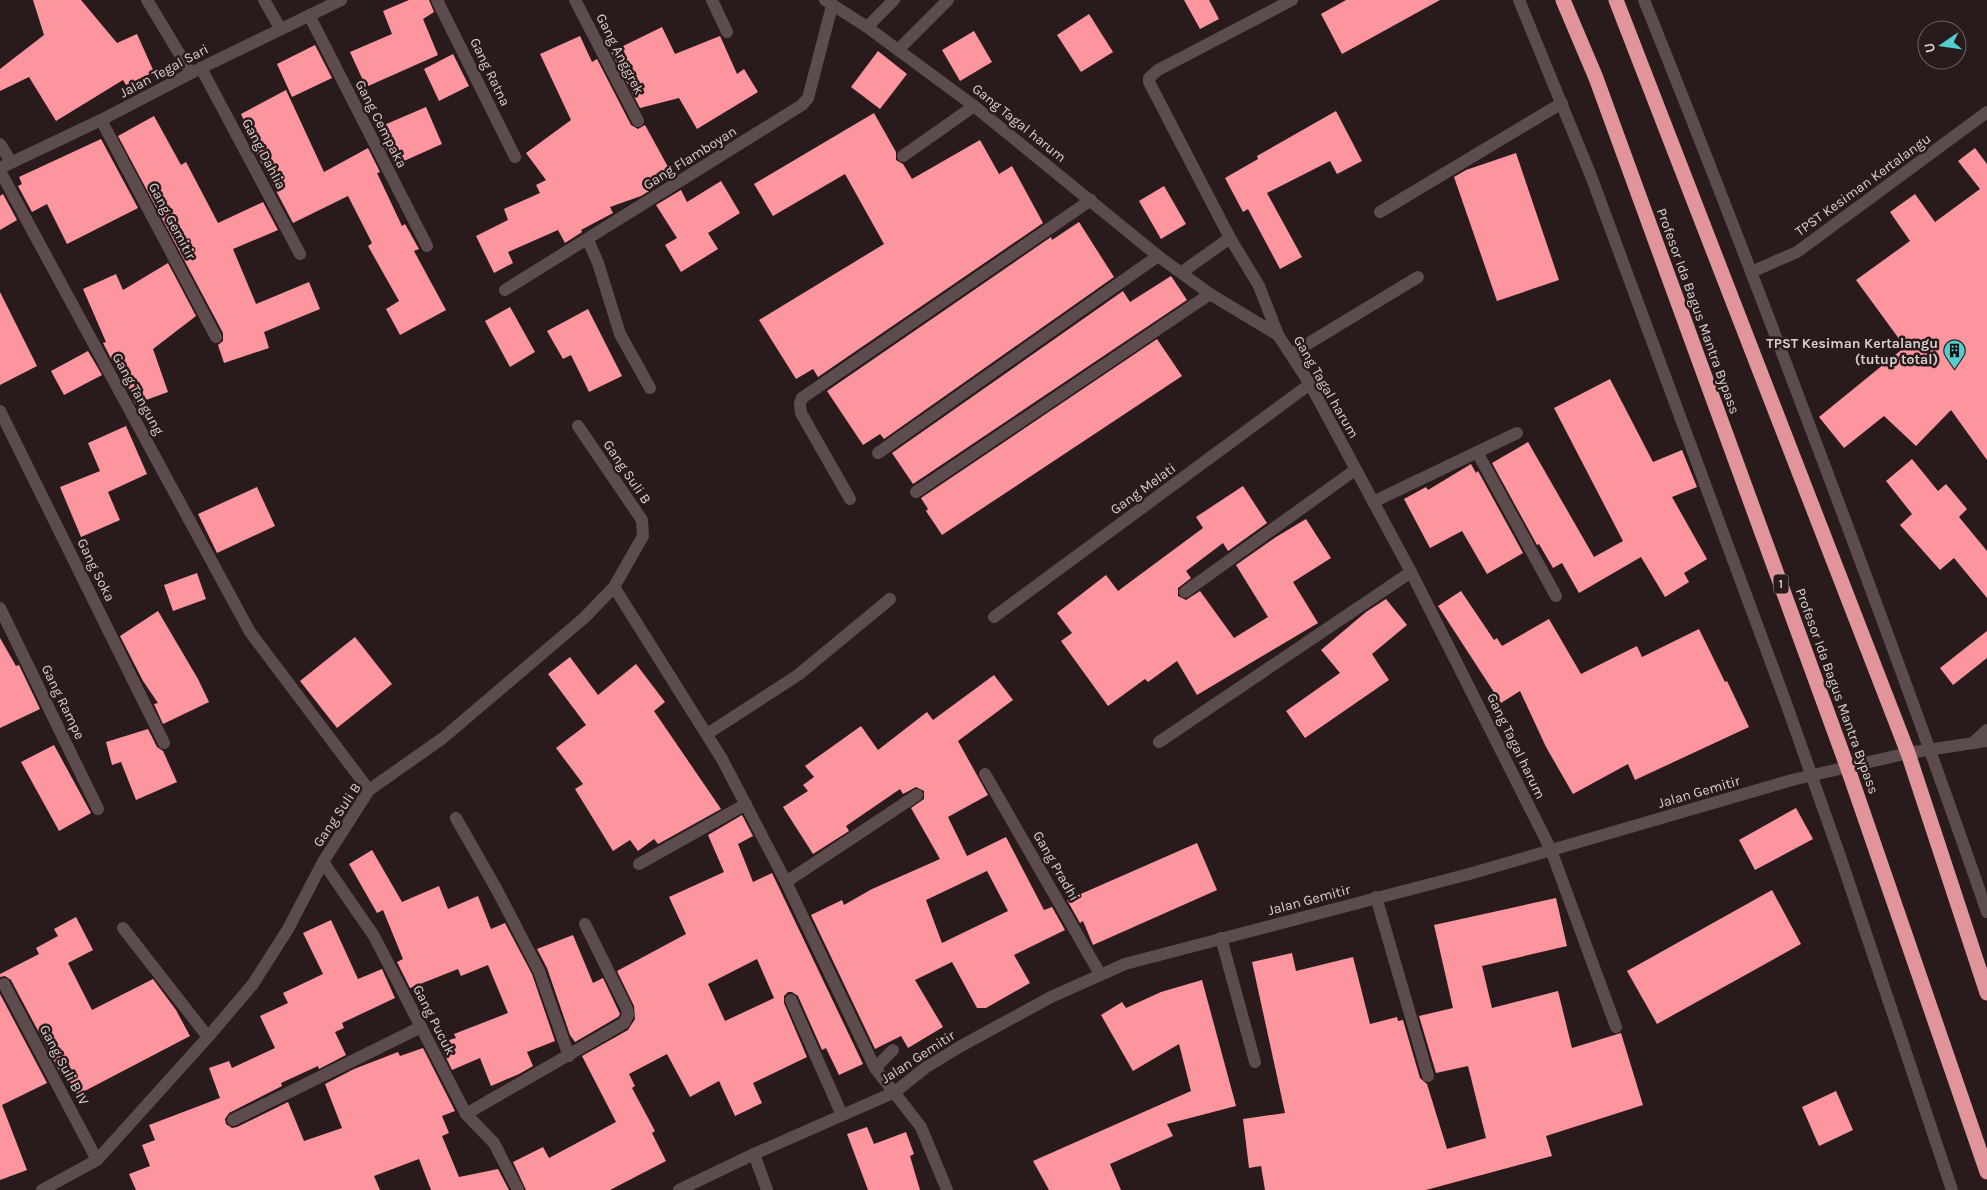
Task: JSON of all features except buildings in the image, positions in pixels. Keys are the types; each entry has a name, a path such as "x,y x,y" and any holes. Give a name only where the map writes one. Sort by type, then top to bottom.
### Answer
{"highway":[{"name":"Profesor Ida Bagus Mantra Bypass","path":"1564,0 1599,88 1848,766 1987,1172"},
{"path":"1616,0 1908,754 1987,993"}],"street":[{"name":"Gang Dahlia","path":"147,0 196,70 300,254"},
{"path":"264,0 280,28"},
{"name":"Jalan Tegal Sari","path":"4,167 101,120 280,28 341,0"},
{"name":"Gang Ratna","path":"437,0 515,157"},
{"name":"Gang Anggrek","path":"575,0 638,121"},
{"path":"712,0 727,32"},
{"path":"867,27 894,0"},
{"path":"898,50 948,0"},
{"path":"1278,335 1259,286 1230,238 1150,87 1149,78 1158,70 1292,0"},
{"path":"1520,0 1612,231 1841,858 1952,1190"},
{"path":"1644,0 1752,272 1932,750 1987,912"},
{"name":"Gang Tagal harum","path":"829,3 867,27 974,106 1158,256 1210,294 1278,335 1310,384 1412,572 1551,850 1616,1027"},
{"name":"Gang Flamboyan","path":"505,290 802,105 808,98 829,3"},
{"name":"Gang Cempaka","path":"309,15 427,246"},
{"path":"1380,212 1562,103"},
{"path":"903,156 974,106"},
{"name":"TPST Kesiman Kertalangu","path":"1752,272 1798,252 1986,116"},
{"name":"Gang Gemitir","path":"101,120 216,337"},
{"name":"Gang Tangung","path":"0,144 4,167 250,632 369,790"},
{"path":"850,499 801,413 800,404 802,398 1091,200"},
{"path":"1182,272 1230,238"},
{"path":"588,240 598,263 620,334 650,388"},
{"path":"878,453 1158,256"},
{"path":"1291,354 1418,277"},
{"path":"916,492 1210,294"},
{"name":"Gang Melati","path":"994,617 1310,384"},
{"name":"Gang Soka","path":"0,411 164,743"},
{"name":"Gang Suli B","path":"42,1190 97,1160 253,984 288,929 323,862 369,790 443,738 584,618 614,587 643,536 642,520 578,426"},
{"path":"1373,502 1517,433"},
{"path":"1477,452 1556,596"},
{"path":"1185,592 1355,470"},
{"path":"1159,742 1412,572"},
{"path":"614,587 707,734 746,804 786,882 875,1068 922,1127 947,1190"},
{"path":"707,734 798,675 890,599"},
{"name":"Gang Rampe","path":"0,608 98,809"},
{"path":"1973,743 1987,730"},
{"name":"Jalan Gemitir","path":"679,1190 754,1154 894,1092 925,1068 961,1046 1050,997 1125,964 1551,850 1848,766 1987,741"},
{"name":"Gang Pradhi","path":"985,774 1100,974"},
{"path":"786,882 917,795"},
{"path":"639,864 746,804"},
{"path":"456,818 497,890 539,971 569,1056"},
{"name":"Gang Pucuk","path":"323,862 374,936 466,1114 494,1142 518,1190"},
{"path":"1376,897 1428,1076"},
{"path":"466,1114 624,1023 628,1015 627,1009 585,924"},
{"path":"123,928 208,1037"},
{"path":"1221,938 1255,1062"},
{"name":"Gang Suli B IV","path":"4,984 97,1160"},
{"path":"791,1000 842,1115"},
{"path":"233,1120 421,1028"},
{"path":"875,1068 893,1050"},
{"path":"754,1154 766,1190"}],"place":[{"name":"TPST Kesiman Kertalangu (tutup total)","path":"1954,370"}]}
